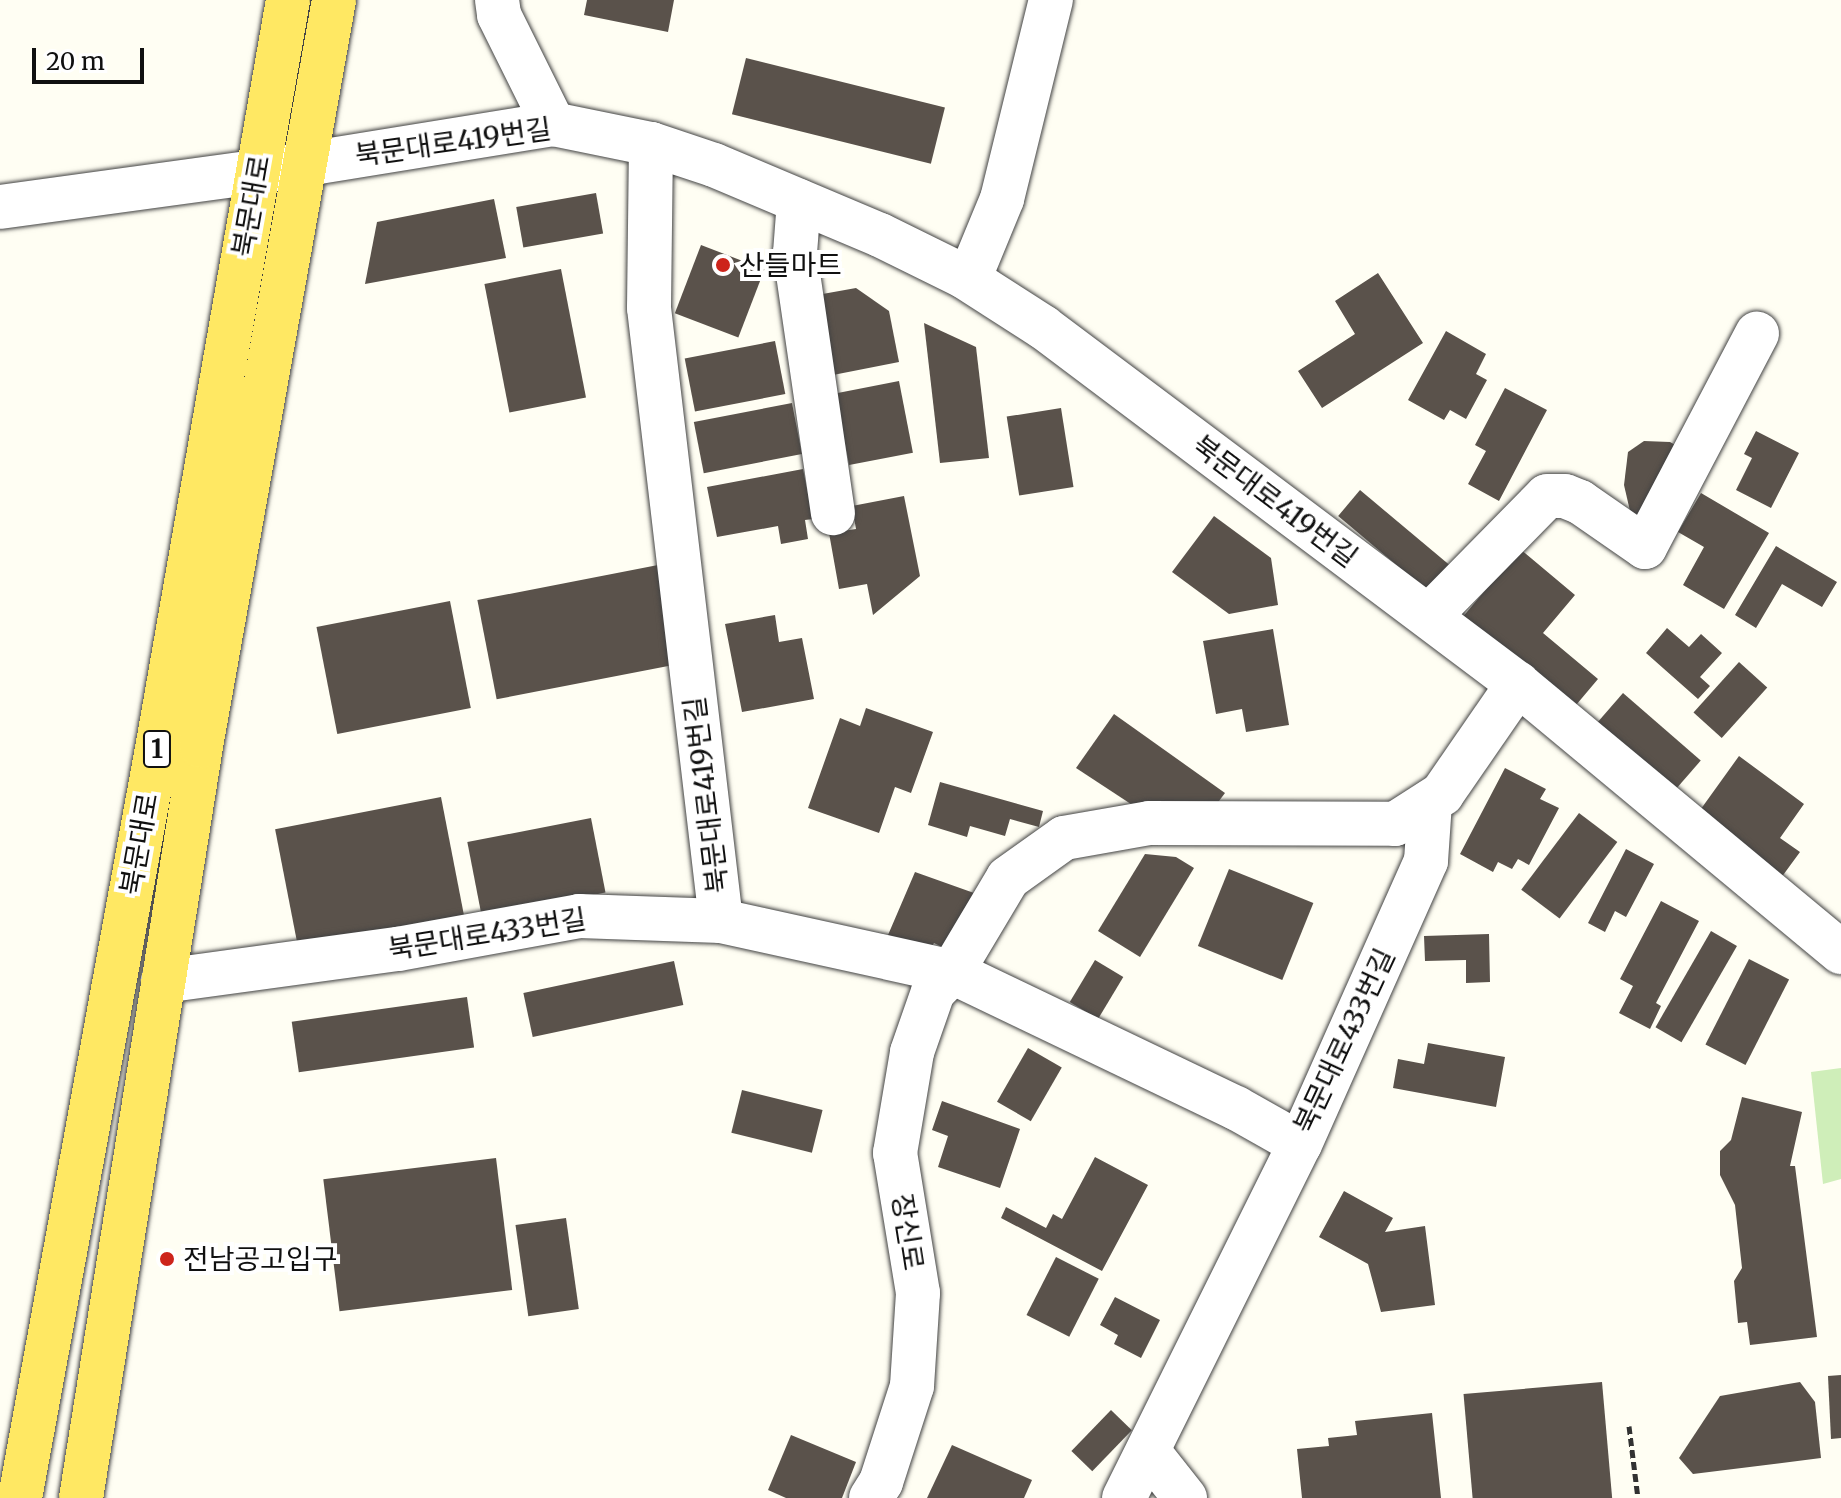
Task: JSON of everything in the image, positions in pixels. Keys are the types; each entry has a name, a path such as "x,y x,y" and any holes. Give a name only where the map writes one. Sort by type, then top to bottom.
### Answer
{"main road":[{"name":"북문대로","path":"20,1498 163,716 288,0"},
{"name":"북문대로","path":"81,1498 163,981 302,163 334,0"}],"street":[{"path":"497,0 499,15 553,124"},
{"path":"969,279 1002,199 1051,0"},
{"name":"북문대로419번길","path":"0,207 257,172 553,124 651,144 714,165 880,235 969,279 1043,327 1518,684 1841,952"},
{"name":"북문대로419번길","path":"651,144 649,308 721,921"},
{"path":"799,201 795,253 833,513"},
{"path":"1429,616 1547,496 1565,496 1580,502 1645,547 1757,334"},
{"path":"952,972 1008,878 1064,838 1149,823 1395,824 1442,794 1518,684"},
{"name":"북문대로433번길","path":"163,981 398,949 579,916 721,921 952,972 1236,1108 1300,1144 1426,861 1430,802"},
{"name":"장신로","path":"871,1498 881,1482 912,1386 918,1293 895,1153 912,1052 933,992 952,972"},
{"path":"1124,1498 1300,1144"},
{"path":"1148,1451 1185,1498"}],"path":[{"path":"1629,1426 1638,1498"}],"green space":[{"path":"1841,1068 1841,1179 1823,1184 1811,1072"}],"building":[{"path":"587,0 674,0 668,32 584,15"},
{"path":"746,58 945,108 931,164 732,114"},
{"path":"596,193 603,233 523,247 516,207"},
{"path":"494,199 506,258 365,284 377,222"},
{"path":"701,245 764,269 738,338 675,313"},
{"path":"561,269 586,398 509,412 484,284"},
{"path":"1378,273 1423,343 1322,408 1298,371 1355,334 1335,301"},
{"path":"856,288 889,311 899,362 833,375 817,295"},
{"path":"924,323 976,347 989,458 940,463"},
{"path":"1446,331 1486,354 1476,374 1487,380 1466,419 1450,410 1444,420 1408,400"},
{"path":"775,341 785,394 695,412 685,359"},
{"path":"899,381 913,453 849,465 835,393"},
{"path":"1505,388 1547,410 1499,501 1468,484 1486,451 1475,445"},
{"path":"792,403 802,454 704,473 694,422"},
{"path":"1061,408 1074,487 1019,496 1007,417"},
{"path":"1756,431 1799,453 1771,508 1736,490 1752,458 1744,454"},
{"path":"1644,441 1670,442 1689,453 1649,522 1630,511 1624,485 1628,452"},
{"path":"803,469 813,519 805,520 808,539 781,544 778,526 717,537 707,487"},
{"path":"1360,490 1450,566 1429,592 1338,516"},
{"path":"1701,493 1769,533 1724,609 1683,585 1704,547 1678,532"},
{"path":"904,496 920,576 873,615 867,584 839,589 829,533 856,529 852,506"},
{"path":"1214,516 1271,558 1278,605 1229,614 1172,572"},
{"path":"1776,546 1837,582 1822,607 1782,584 1756,628 1735,615"},
{"path":"1520,549 1575,595 1543,633 1598,679 1571,711 1461,619"},
{"path":"658,565 677,664 497,699 477,600"},
{"path":"450,601 471,708 337,734 316,627"},
{"path":"775,615 779,642 802,638 814,699 742,712 725,624"},
{"path":"1667,628 1689,647 1701,634 1722,653 1700,677 1710,686 1698,699 1646,653"},
{"path":"1273,629 1289,725 1246,732 1242,709 1216,714 1203,641"},
{"path":"1739,662 1767,687 1722,738 1693,713"},
{"path":"1623,693 1701,761 1671,795 1593,728"},
{"path":"866,708 933,732 911,793 895,787 879,833 808,808 840,718 860,726"},
{"path":"1114,714 1225,793 1210,813 1140,810 1076,768"},
{"path":"1739,756 1804,804 1780,838 1800,852 1778,882 1693,820"},
{"path":"1505,768 1546,789 1540,799 1559,808 1529,865 1518,859 1512,869 1498,862 1493,872 1460,854"},
{"path":"940,782 1043,811 1039,827 1010,819 1005,836 970,826 967,837 928,825"},
{"path":"441,797 464,917 298,949 275,829"},
{"path":"1579,813 1617,842 1560,919 1521,890"},
{"path":"591,818 606,893 482,917 467,842"},
{"path":"1626,849 1654,864 1626,917 1615,911 1605,932 1588,923"},
{"path":"1145,854 1176,857 1194,868 1140,957 1098,931"},
{"path":"1229,869 1313,903 1282,980 1198,946"},
{"path":"915,872 974,893 946,949 934,943 930,949 915,941 912,948 888,935"},
{"path":"1661,901 1699,921 1656,1003 1661,1006 1650,1029 1619,1013 1633,986 1620,979"},
{"path":"1711,931 1737,946 1681,1042 1656,1027"},
{"path":"1489,934 1490,982 1466,983 1466,960 1425,961 1424,936"},
{"path":"1749,959 1789,979 1746,1065 1705,1045"},
{"path":"1095,960 1123,977 1098,1019 1070,1002"},
{"path":"674,961 683,1005 533,1037 523,993"},
{"path":"467,997 474,1048 299,1072 292,1022"},
{"path":"1428,1043 1505,1057 1496,1107 1393,1088 1398,1059 1424,1064"},
{"path":"1028,1048 1062,1068 1031,1121 997,1102"},
{"path":"742,1090 823,1110 812,1153 731,1133"},
{"path":"1742,1097 1802,1112 1790,1166 1795,1166 1817,1337 1750,1345 1747,1322 1738,1323 1734,1281 1742,1268 1735,1205 1720,1175 1720,1151 1731,1140"},
{"path":"942,1101 1020,1129 1000,1188 938,1167 948,1136 932,1130"},
{"path":"1095,1157 1148,1185 1102,1271 1001,1218 1006,1207 1046,1228 1053,1214 1062,1219"},
{"path":"496,1158 512,1290 340,1311 323,1179"},
{"path":"1344,1191 1393,1218 1385,1232 1425,1226 1435,1305 1381,1312 1368,1264 1319,1237"},
{"path":"566,1218 579,1309 528,1316 515,1225"},
{"path":"1056,1257 1099,1279 1069,1337 1026,1315"},
{"path":"1115,1297 1160,1320 1141,1358 1114,1344 1118,1335 1100,1325"},
{"path":"1841,1375 1841,1438 1831,1439 1828,1376"},
{"path":"1602,1382 1612,1498 1473,1498 1464,1394"},
{"path":"1800,1382 1815,1402 1821,1458 1693,1474 1679,1458 1720,1396"},
{"path":"1111,1410 1132,1430 1092,1471 1071,1451"},
{"path":"1432,1413 1441,1498 1302,1498 1297,1449 1329,1446 1328,1438 1357,1435 1355,1421"},
{"path":"791,1435 856,1462 842,1498 786,1498 768,1490"},
{"path":"952,1445 1032,1480 1024,1498 927,1498"}],"place":[{"name":"산들마트","path":"723,265"},
{"name":"전남공고입구","path":"167,1259"}]}
